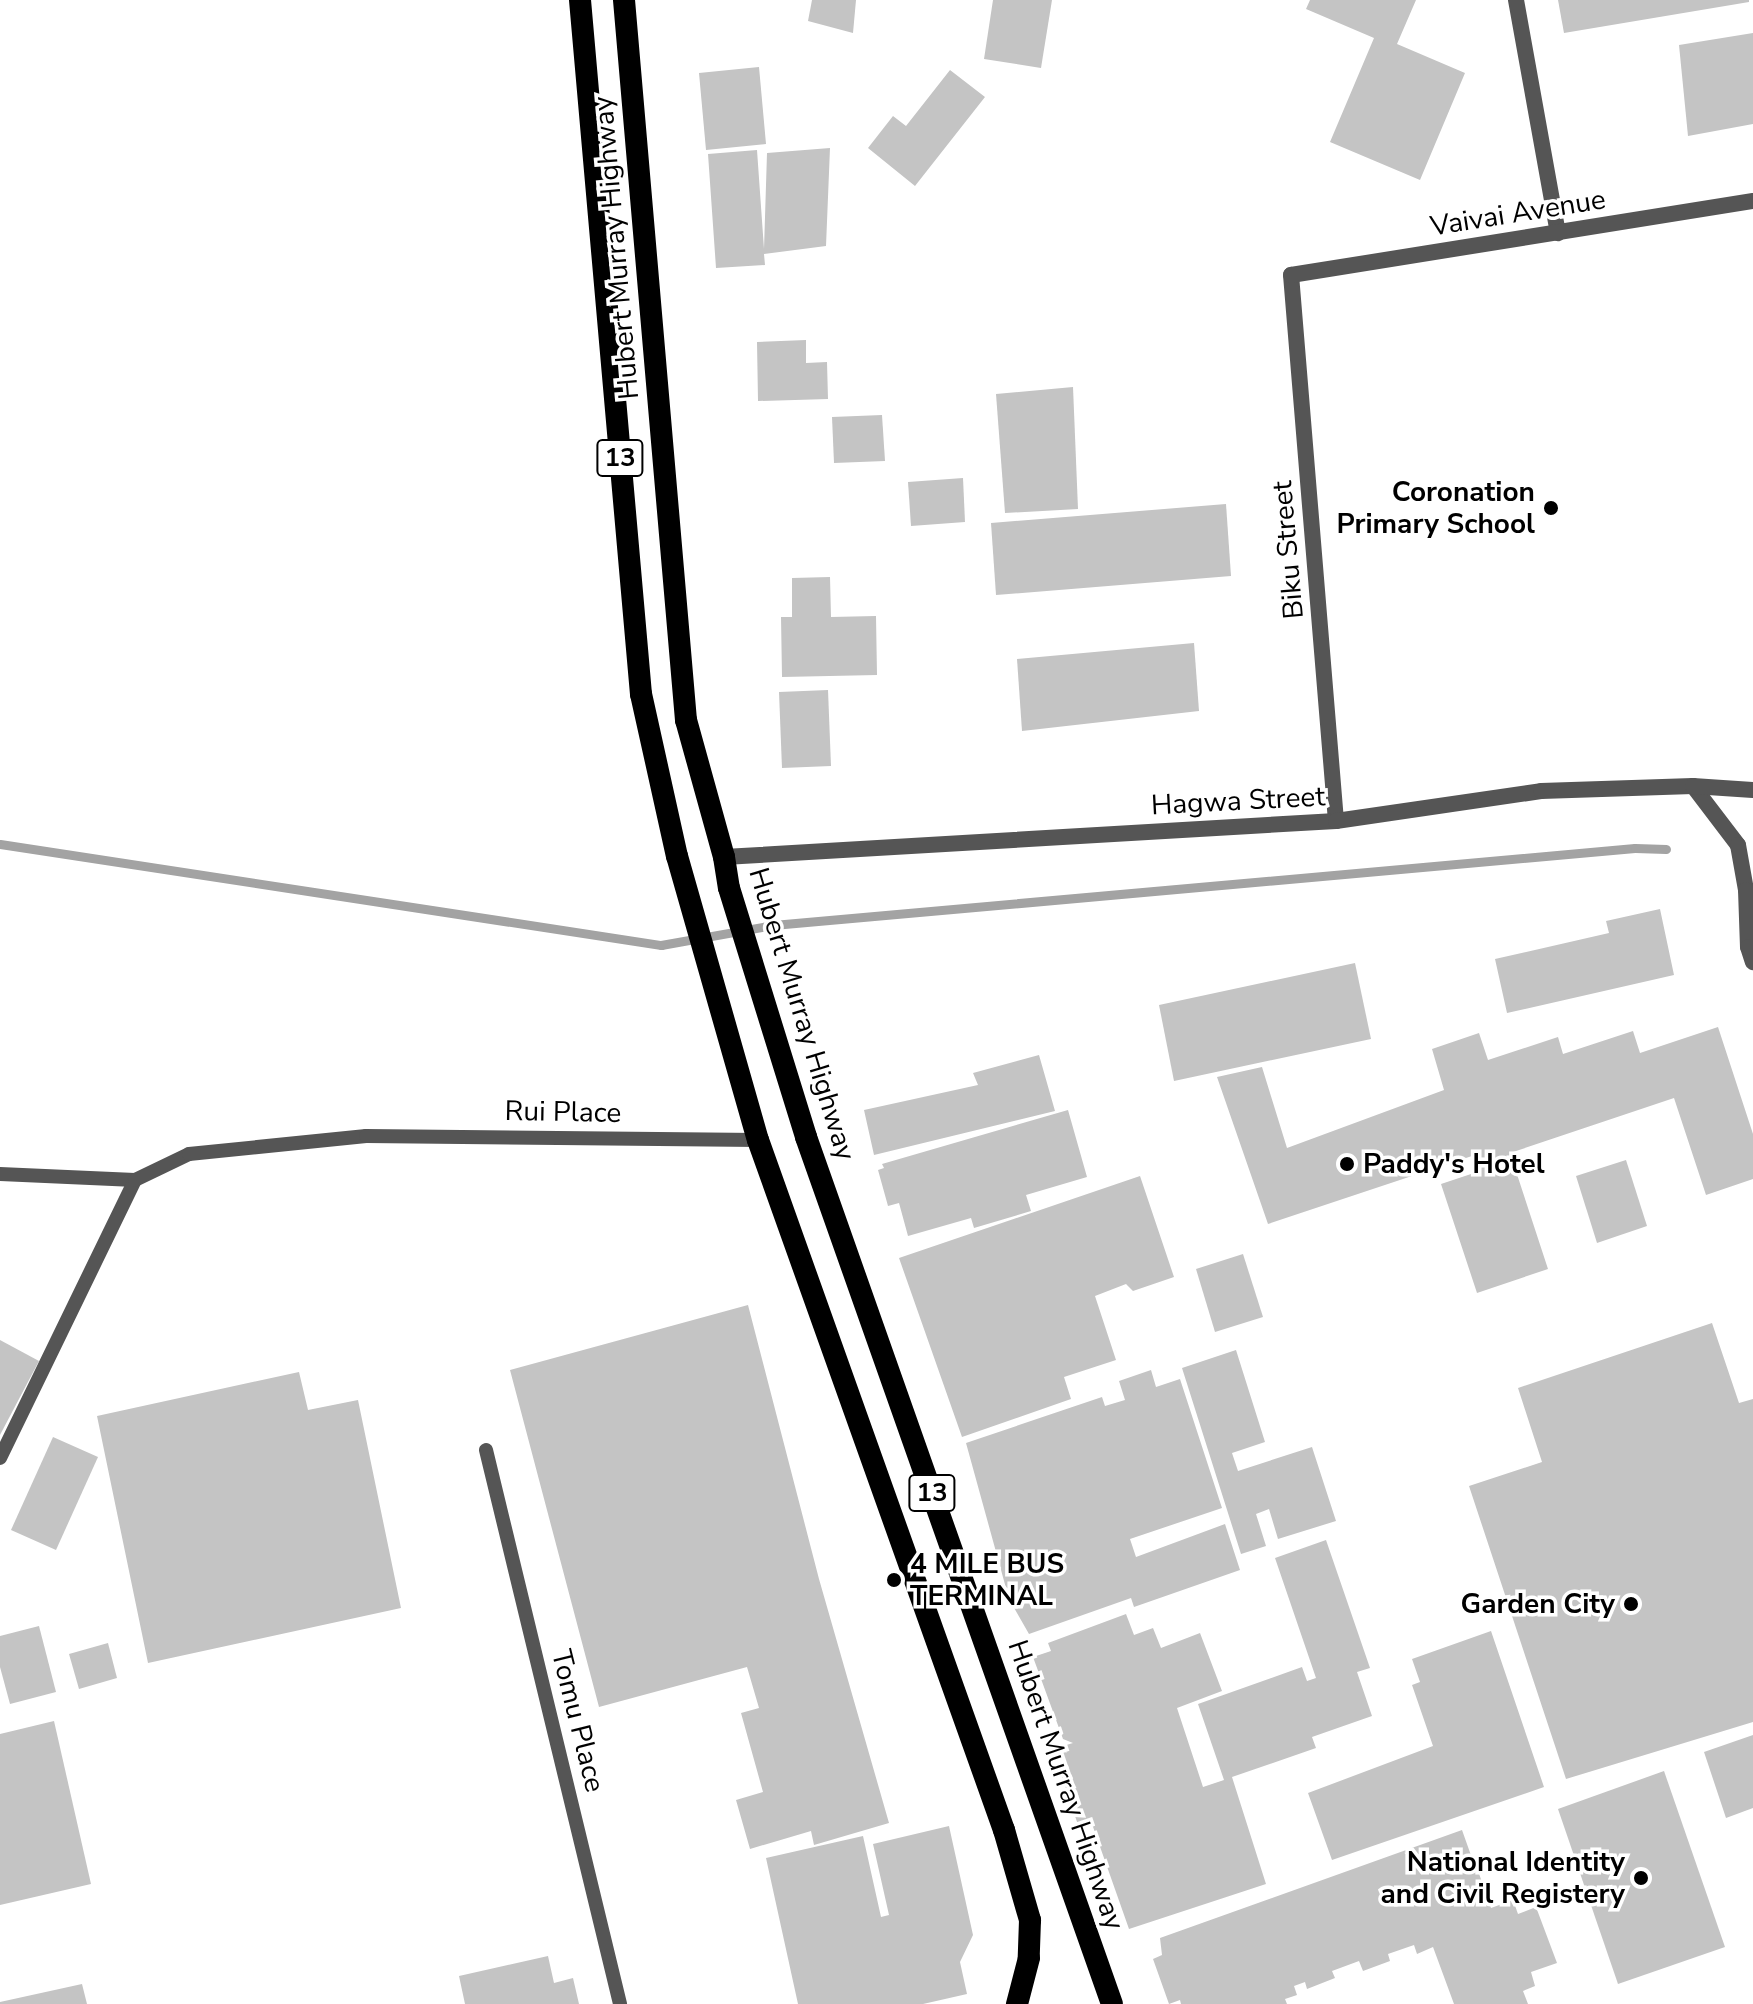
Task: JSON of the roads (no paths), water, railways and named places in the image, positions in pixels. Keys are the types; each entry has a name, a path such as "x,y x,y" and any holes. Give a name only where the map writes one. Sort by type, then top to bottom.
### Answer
{"highway":[{"name":"Hubert Murray Highway","path":"580,0 641,694 692,911 717,988 758,1140 1004,1830 1030,1920 1029,1958 1017,2004"},
{"name":"Hubert Murray Highway","path":"624,0 686,720 724,857 729,888 811,1152 1112,2004"}],"street":[{"path":"1516,0 1558,233"},
{"name":"Vaivai Avenue","path":"1291,275 1753,201"},
{"name":"Biku Street","path":"1291,275 1336,821"},
{"name":"Hagwa Street","path":"724,857 1336,821 1541,791 1693,786 1753,790"},
{"path":"1693,786 1738,845 1746,890 1751,952"}],"lane":[{"name":"Rui Place","path":"135,1180 189,1154 366,1136 758,1140"},
{"path":"0,1174 135,1180 0,1458"},
{"name":"Tomu Place","path":"486,1450 620,2004"}],"waterway":[{"path":"0,844 661,945 773,925 1635,848 1666,849"}],"place":[{"name":"Coronation Primary School","path":"1551,508"},
{"name":"Paddy's Hotel","path":"1347,1164"},
{"name":"4 MILE BUS TERMINAL","path":"894,1580"},
{"name":"Garden City","path":"1631,1604"},
{"name":"National Identity and Civil Registery","path":"1641,1878"}]}
